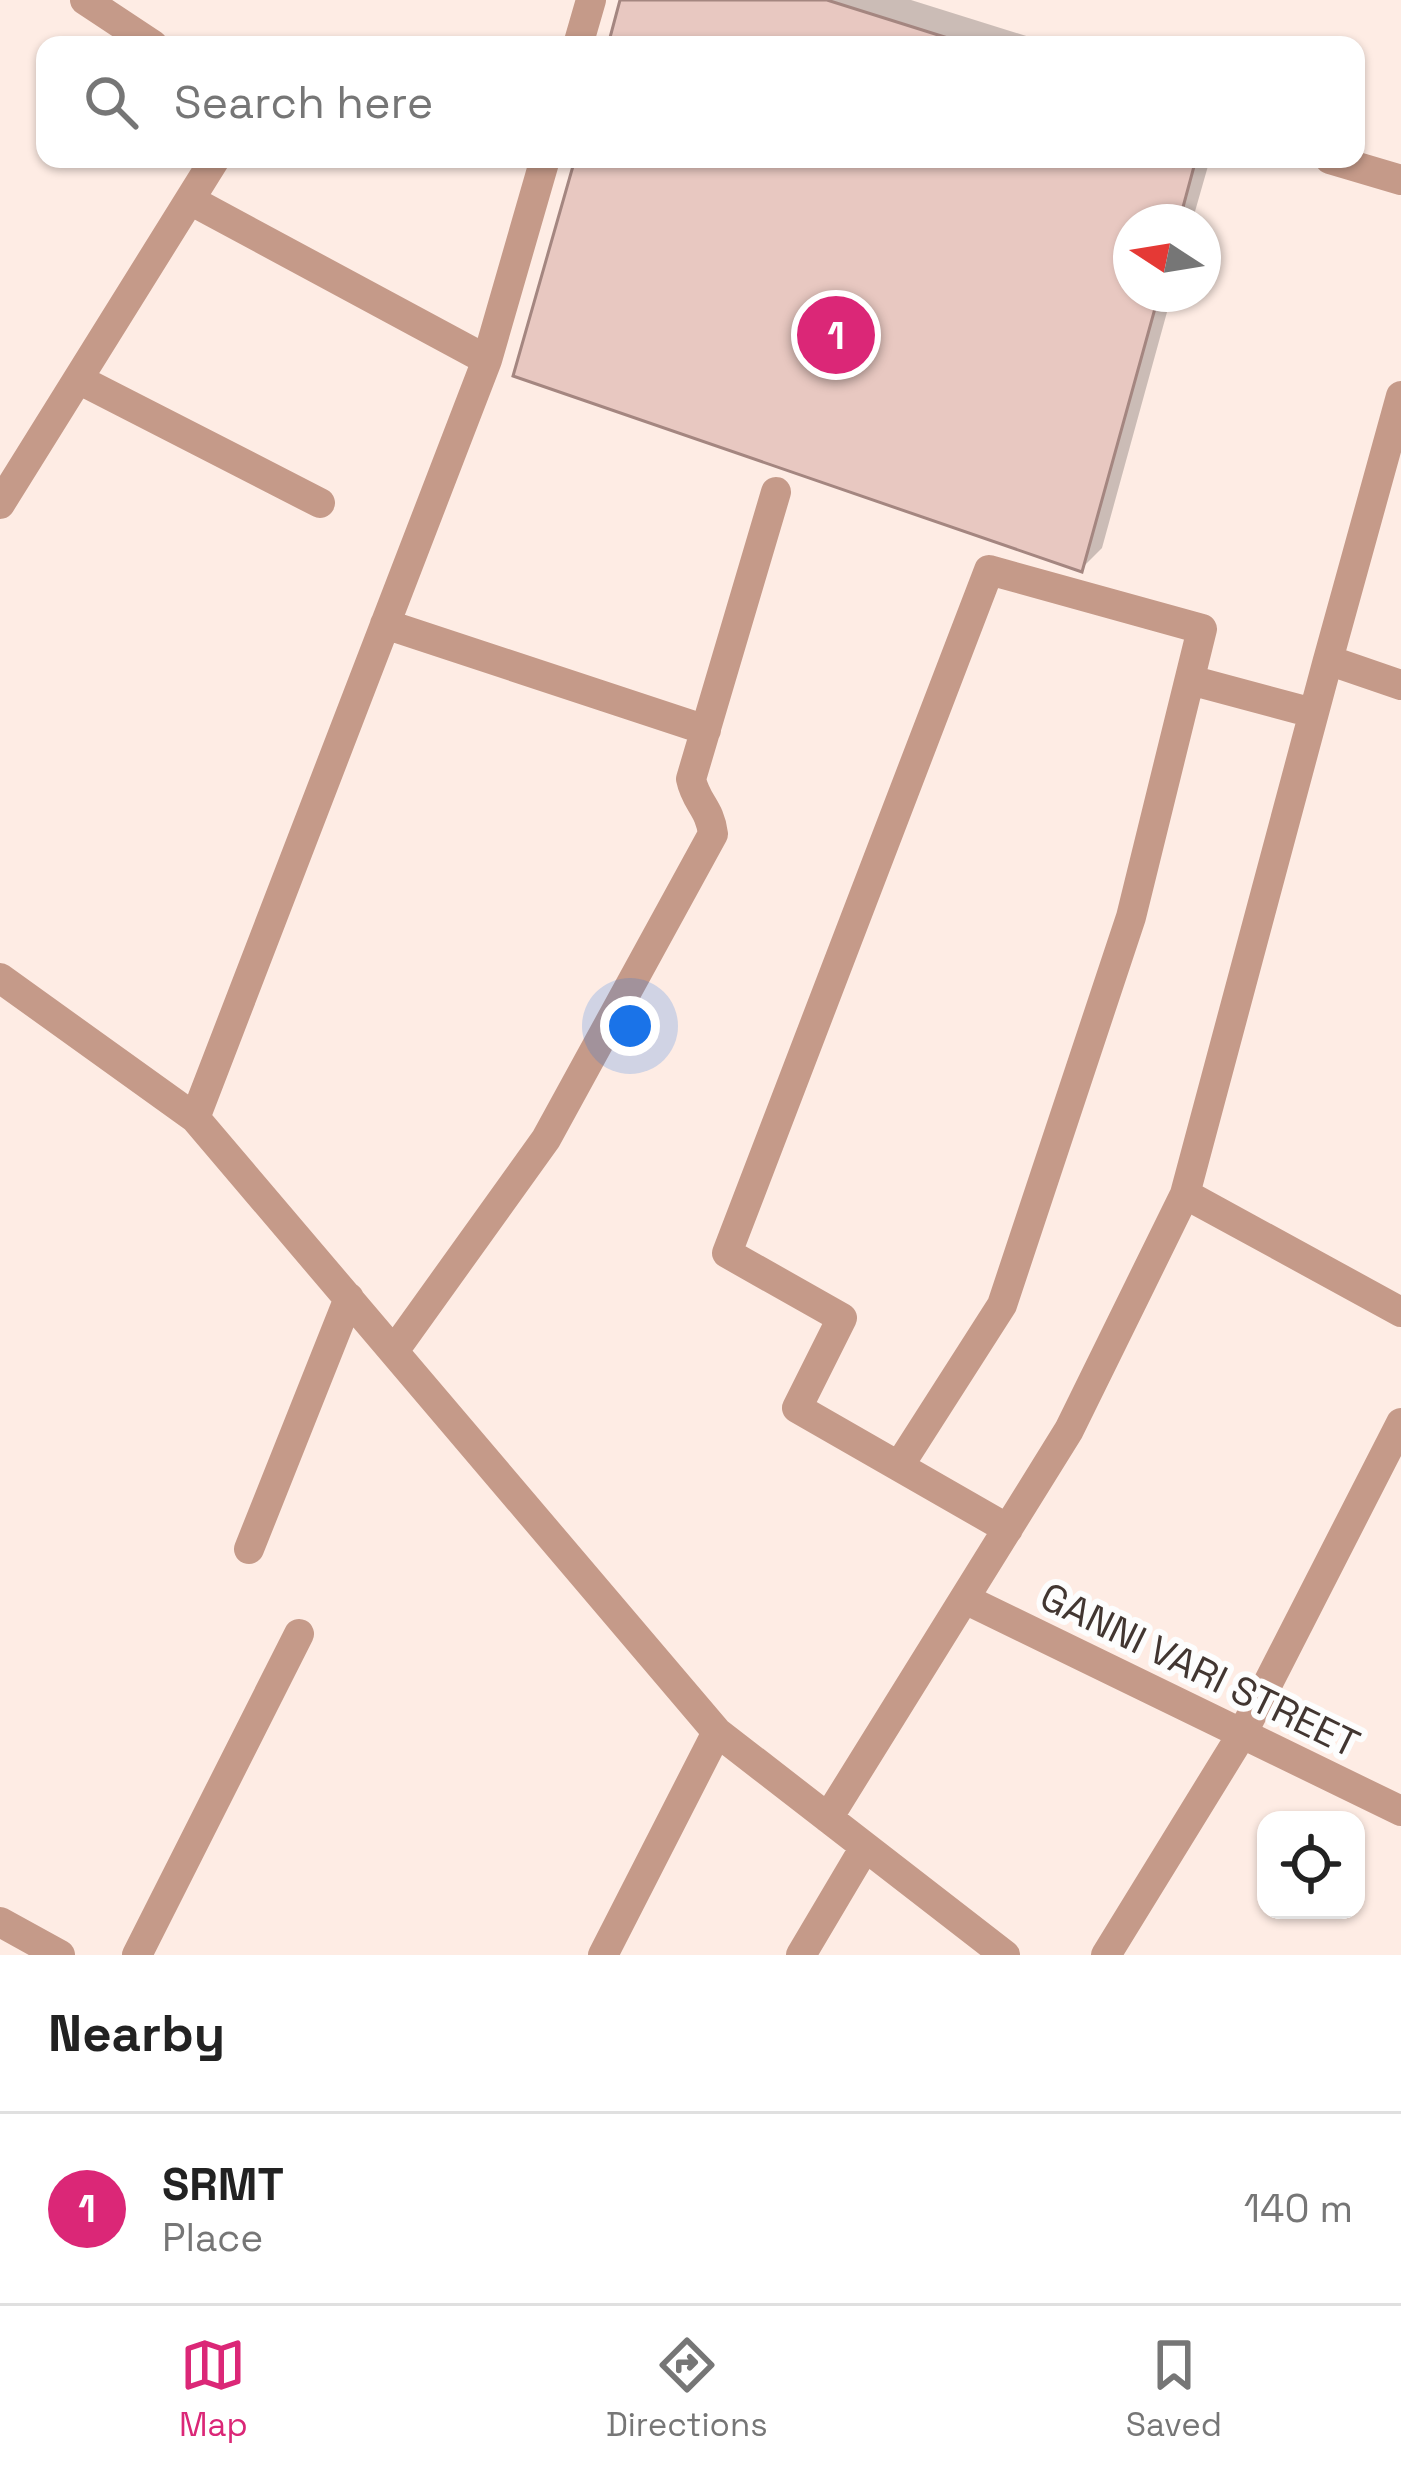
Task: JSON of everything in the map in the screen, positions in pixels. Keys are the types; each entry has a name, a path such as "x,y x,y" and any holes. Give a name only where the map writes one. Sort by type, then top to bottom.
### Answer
{"street":[{"path":"85,0 139,36"},
{"path":"581,36 591,0"},
{"path":"0,504 210,168"},
{"path":"195,1118 487,360 542,168"},
{"path":"1360,168 1401,180"},
{"path":"190,200 487,360"},
{"path":"78,379 320,503"},
{"path":"828,1818 1069,1430 1185,1194 1401,396"},
{"path":"394,1351 546,1139 712,834 711,818 694,796 692,779 776,492"},
{"path":"899,1466 1002,1305 1131,916 1202,629 989,570 727,1253 842,1318 797,1408 1008,1529"},
{"path":"386,624 706,730"},
{"path":"1328,660 1401,685"},
{"path":"1190,680 1313,713"},
{"path":"0,978 195,1118 717,1732 1005,1955"},
{"path":"1185,1194 1401,1312"},
{"path":"249,1550 349,1298"},
{"path":"1106,1955 1242,1734 1401,1423"},
{"name":"GANNI VARI STREET","path":"965,1599 1401,1811"},
{"path":"136,1955 299,1634"},
{"path":"603,1955 717,1732"},
{"path":"801,1955 865,1847"},
{"path":"0,1922 60,1955"}],"building":[{"path":"620,0 827,0 941,36 610,36"},
{"path":"572,168 1194,168 1184,204 1113,204 1113,312 1154,312 1082,572 513,376"}],"place":[{"name":"SRMT","path":"836,335"}]}
